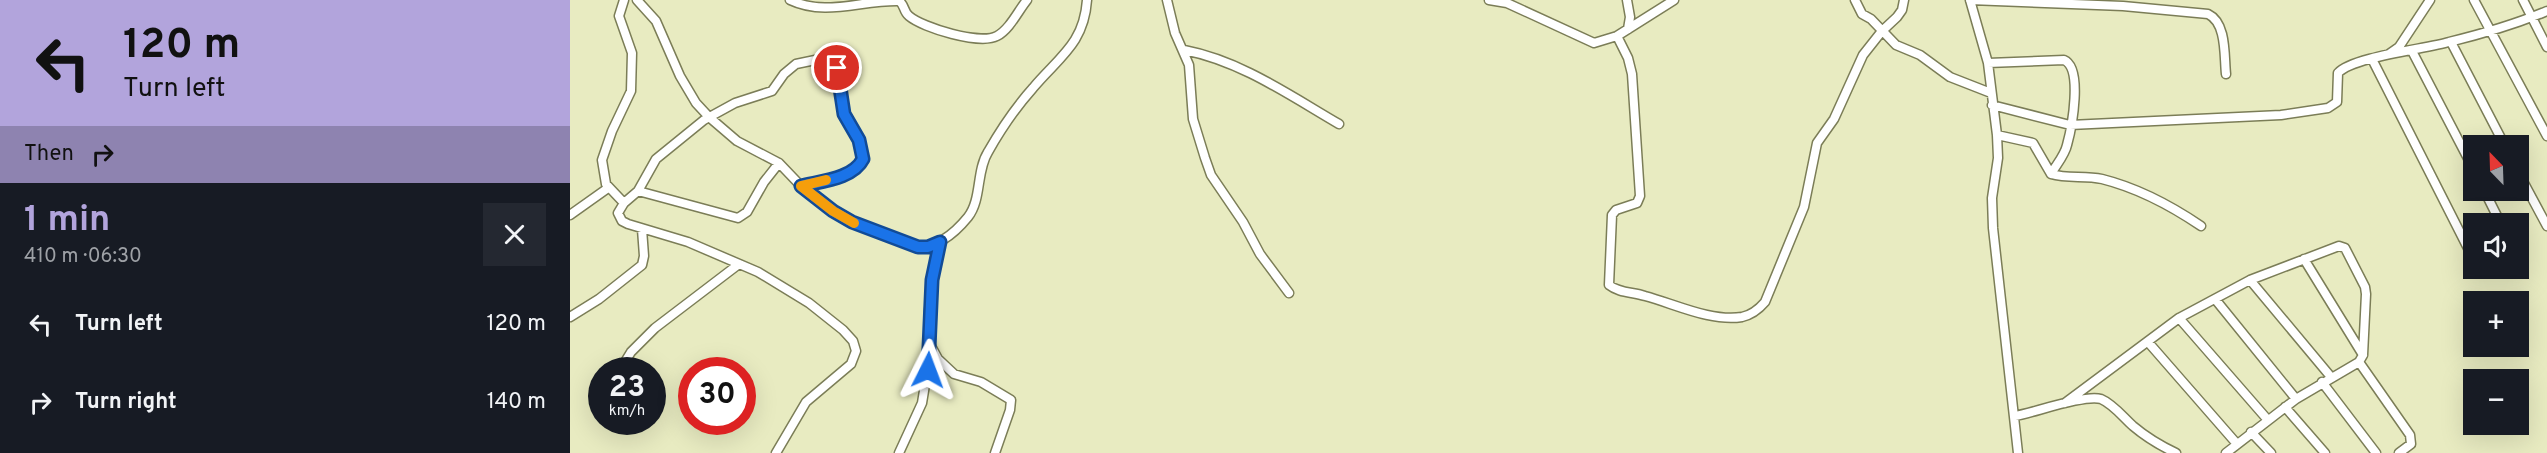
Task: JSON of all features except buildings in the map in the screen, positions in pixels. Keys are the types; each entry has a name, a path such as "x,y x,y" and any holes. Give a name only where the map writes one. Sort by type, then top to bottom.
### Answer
{"street":[{"path":"624,0 619,16 632,48 632,86 602,160 604,178 608,188 624,203"},
{"path":"637,0 656,21 680,76 696,103 709,117 744,145 779,163 801,186 833,211 852,222 918,247 928,247 940,242 970,215 976,200 984,160 1000,131 1079,35 1087,0"},
{"path":"790,0 802,6 819,9 899,1 904,5 909,16 919,21 966,37 988,40 1005,30 1027,0"},
{"path":"1167,0 1175,33 1189,65 1193,119 1211,175 1243,222 1266,263 1289,293"},
{"path":"1489,0 1501,1 1594,42 1617,36 1674,0"},
{"path":"1627,0 1630,17 1628,29"},
{"path":"1855,0 1862,14 1871,19 1896,45 1920,55 1950,77 1991,93"},
{"path":"1617,36 1628,58 1632,74 1640,196 1637,203 1616,210 1612,215 1609,285 1617,290 1642,295 1678,307 1716,316 1740,318 1755,311 1766,302 1807,197 1817,143 1834,119 1863,55 1902,10 1904,0"},
{"path":"2018,453 1992,198 1998,158 1997,135 1988,63 1970,0 2123,6 2208,14 2214,17 2220,25 2226,74"},
{"path":"2386,56 2399,47 2430,0"},
{"path":"2474,0 2547,136"},
{"path":"2523,0 2547,46"},
{"path":"1992,105 2070,125 2281,115 2328,108 2337,102 2338,73 2342,68 2451,42 2547,11"},
{"path":"2451,42 2499,135"},
{"path":"1184,50 1225,61 1291,95 1339,124"},
{"path":"2412,51 2463,149"},
{"path":"776,453 806,402 850,364 855,356 855,346 843,330 809,303 771,279 688,242 622,221 618,213 624,203 638,191 656,159 709,117 735,103 772,91 784,74 796,64 820,59 830,60 839,75 844,114 859,140 863,159 860,165 849,172 801,186"},
{"path":"2372,59 2463,238"},
{"path":"1988,63 2064,60 2069,63 2076,81 2067,147 2050,174"},
{"path":"1997,135 2033,143 2050,174 2061,177 2102,179 2145,194 2175,208 2201,226"},
{"path":"638,191 738,218 747,212 764,182 779,163"},
{"path":"570,215 608,188"},
{"path":"2529,192 2547,226"},
{"path":"570,317 599,299 642,265 644,256 642,229"},
{"path":"898,453 922,403 930,354 932,280 940,242"},
{"path":"2065,404 2179,318 2250,280 2339,246 2344,248 2365,287 2361,358"},
{"path":"2304,259 2361,358 2410,435 2411,444 2399,453"},
{"path":"628,357 655,328 739,264"},
{"path":"2250,280 2331,377"},
{"path":"2215,299 2296,399"},
{"path":"2179,318 2267,419"},
{"path":"2148,342 2236,444"},
{"path":"929,344 939,359 954,374 981,382 1011,400 1010,410 995,453"},
{"path":"2226,453 2267,419 2361,358"},
{"path":"2322,382 2376,453"},
{"path":"2015,416 2065,404 2099,399 2110,405 2135,428 2176,453"},
{"path":"2285,407 2325,453"},
{"path":"2251,432 2271,453"}],"slow traffic":[{"path":"826,180 801,186 833,211 854,223"}],"route":[{"path":"837,68 841,82 844,114 859,140 864,155 863,159 860,165 842,176 801,186 833,211 852,222 910,246 928,247 940,242 932,280 929,312 928,370"}]}
